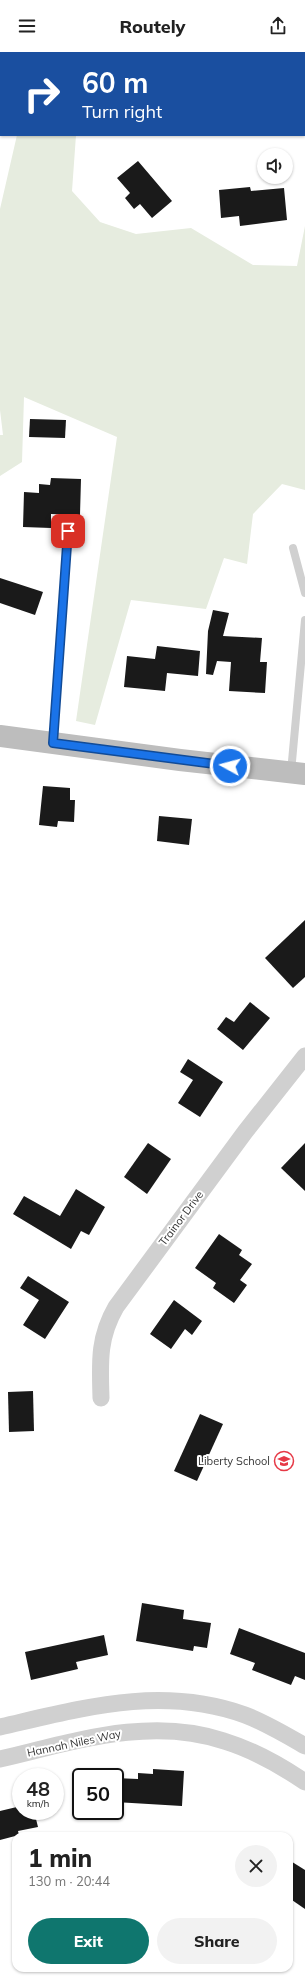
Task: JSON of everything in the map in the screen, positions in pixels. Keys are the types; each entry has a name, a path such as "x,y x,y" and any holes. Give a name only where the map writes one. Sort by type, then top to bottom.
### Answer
{"main road":[{"path":"0,736 298,773"}],"street":[{"name":"Trainor Drive","path":"100,1398 101,1345 109,1318 245,1132 305,1056"},
{"path":"0,1728 104,1704 138,1700 172,1700 204,1704 246,1716 275,1729 305,1746"},
{"name":"Hannah Niles Way","path":"0,1759 109,1734 139,1731 170,1731 198,1734 235,1745 265,1758 305,1782"}],"lane":[{"path":"53,743 68,531"},
{"path":"293,548 305,593"},
{"path":"298,773 305,620"}],"shaded area":[{"path":"17,136 76,136 72,191 100,222 136,234 191,228 253,265 297,266 305,226 305,490 282,484 253,514 247,564 224,558 206,609 131,600 95,725 76,721 117,437 24,397 22,462 0,476 0,435 3,435 0,410 0,209"}],"building":[{"path":"138,161 172,201 152,218 140,204 134,209 125,198 130,193 117,178"},
{"path":"250,187 251,191 284,188 287,220 240,226 239,216 221,218 219,190"},
{"path":"30,419 66,420 65,438 29,437"},
{"path":"51,478 81,479 80,515 51,514 51,528 23,527 24,492 39,493 39,484 50,485"},
{"path":"0,578 43,592 35,615 0,603"},
{"path":"213,610 229,613 223,636 262,638 260,662 267,662 265,693 229,691 231,662 217,661 213,675 206,674 208,631"},
{"path":"157,646 200,651 198,676 167,673 165,691 124,687 127,656 155,659"},
{"path":"43,786 70,788 70,800 75,800 74,822 58,821 57,827 39,825"},
{"path":"159,816 192,819 189,845 157,841"},
{"path":"305,920 305,977 293,988 265,958"},
{"path":"250,1002 270,1018 243,1050 217,1029 226,1017 234,1022"},
{"path":"188,1059 223,1082 200,1117 178,1103 193,1080 180,1072"},
{"path":"148,1143 171,1159 147,1194 124,1177"},
{"path":"305,1143 305,1191 281,1168"},
{"path":"76,1189 105,1207 89,1235 81,1231 71,1249 13,1214 24,1196 60,1216"},
{"path":"219,1234 242,1250 239,1255 252,1264 240,1280 247,1285 234,1303 213,1288 216,1283 195,1268"},
{"path":"28,1276 69,1302 45,1339 23,1325 39,1300 20,1288"},
{"path":"174,1300 202,1321 192,1335 185,1329 171,1349 150,1334"},
{"path":"33,1391 34,1431 9,1432 8,1392"},
{"path":"200,1414 223,1424 197,1481 174,1471"},
{"path":"142,1603 184,1610 183,1619 211,1623 207,1648 194,1646 193,1651 136,1641"},
{"path":"239,1628 305,1653 305,1680 295,1676 291,1685 252,1670 255,1663 230,1654"},
{"path":"104,1635 108,1655 76,1662 78,1669 31,1680 25,1652"},
{"path":"153,1769 184,1771 182,1806 124,1803 124,1778 138,1779 138,1773 153,1774"},
{"path":"12,1808 12,1820 36,1820 38,1827 12,1832 12,1837 0,1840 0,1811"},
{"path":"293,1862 305,1870 305,1909 293,1901"}],"place":[{"name":"Liberty School","path":"284,1461"}],"route":[{"path":"68,531 56,721 53,743 230,766"}]}
